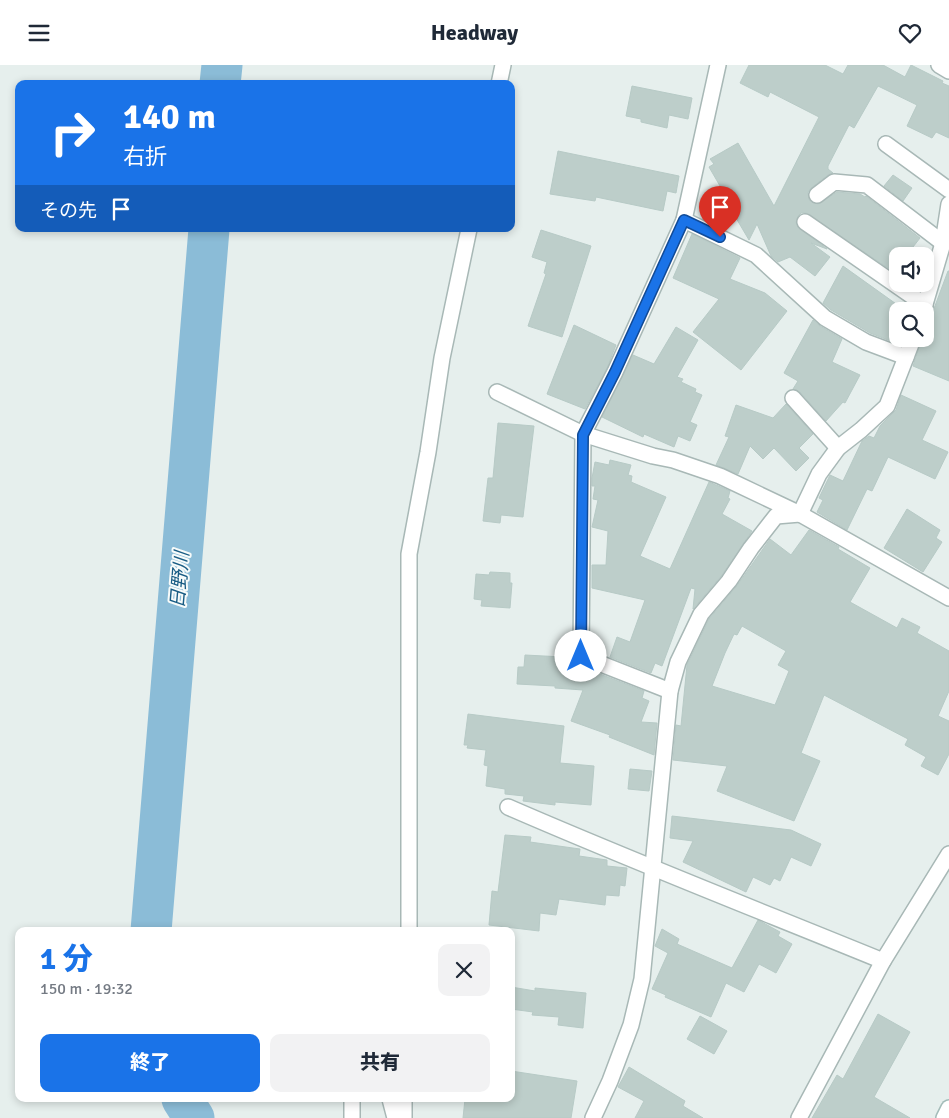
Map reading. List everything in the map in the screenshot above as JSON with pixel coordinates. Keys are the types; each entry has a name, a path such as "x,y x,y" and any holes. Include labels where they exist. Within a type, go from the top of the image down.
{"street":[{"path":"500,80 504,65"},
{"path":"670,691 581,656 583,435 615,372 684,220 718,65"},
{"path":"939,65 949,71"},
{"path":"886,144 949,190"},
{"path":"817,195 834,181 867,185 942,243"},
{"path":"926,302 942,243 949,205"},
{"path":"684,220 756,255 825,318 866,341 906,357"},
{"path":"805,221 916,302"},
{"path":"409,927 410,554 442,358 468,232"},
{"path":"800,514 819,474 838,448 888,406 910,347"},
{"path":"497,392 583,435 673,460 720,476 800,514 949,599"},
{"path":"793,398 838,448"},
{"path":"593,1118 610,1081 631,1025 642,979 670,691 678,662 701,615 729,581 751,548 776,516 800,514"},
{"path":"508,807 593,844 883,961"},
{"path":"799,1118 883,961 949,854"},
{"path":"352,1102 352,1118"},
{"path":"391,1102 395,1118"},
{"path":"404,1102 404,1118"},
{"path":"944,1118 949,1108"}],"building":[{"path":"749,65 825,65 843,74 848,65 883,65 905,77 911,65 949,86 949,138 936,132 932,138 907,126 917,105 878,86 854,128 849,125 828,166 828,169 833,173 808,192 809,200 818,204 837,192 866,196 920,238 913,247 889,247 889,268 806,213 801,213 796,222 797,226 827,249 811,243 830,257 815,276 790,257 778,262 771,256 757,224 749,240 709,167 714,164 710,159 738,143 774,206 819,117 770,92 768,97 740,83"},
{"path":"632,86 692,98 688,119 669,115 667,128 641,122 641,119 626,116"},
{"path":"558,151 679,176 676,193 667,191 663,211 596,197 595,201 550,194"},
{"path":"893,175 912,188 903,201 884,186"},
{"path":"541,230 591,246 562,337 528,326 546,274 544,273 547,262 532,257"},
{"path":"692,234 740,258 730,279 765,293 787,311 741,370 693,332 719,299 673,278"},
{"path":"843,266 893,302 889,302 889,340 870,333 831,310 823,303"},
{"path":"949,271 949,381 913,366 919,347 934,347 934,309"},
{"path":"813,320 842,339 832,362 860,375 845,403 843,402 826,421 800,392 793,389 798,381 784,373"},
{"path":"574,325 616,345 607,368 585,409 547,394"},
{"path":"676,327 698,340 677,377 683,379 681,382 696,389 695,392 702,395 690,422 697,425 690,441 678,436 674,447 644,434 643,437 602,417 633,355 654,364"},
{"path":"901,395 936,411 922,440 948,452 935,479 888,457 872,491 867,489 847,530 817,512 823,500 819,498 830,475 843,481 862,441 869,436 874,438 880,426 896,410"},
{"path":"786,404 813,434 799,448 809,458 796,471 774,448 763,459 750,446 738,474 716,465 729,437 725,436 736,405 773,418"},
{"path":"498,423 534,426 523,517 501,515 500,523 483,521 488,478 493,478"},
{"path":"610,460 631,465 628,475 632,476 631,482 666,497 640,556 670,569 709,482 730,491 728,498 730,499 722,514 752,531 722,575 693,609 695,589 691,588 662,666 655,663 651,673 610,657 617,637 630,642 645,600 592,588 592,565 606,565 608,531 592,527 598,500 593,499 595,486 592,486 592,478 595,462 609,465"},
{"path":"907,509 940,530 936,538 942,542 923,572 884,548"},
{"path":"809,530 839,547 838,549 870,568 850,602 897,628 902,618 920,627 917,633 949,651 949,691 938,716 949,721 949,754 938,775 921,766 926,757 905,745 908,739 824,695 801,753 820,761 794,821 717,791 727,766 673,760 676,725 681,726 687,665 709,619 736,587 770,539 791,555","holes":["742,626 786,651 778,665 789,671 775,705 712,686 734,634 737,635"]},
{"path":"490,572 510,573 510,583 512,583 510,608 481,606 482,600 474,599 476,574 489,575"},
{"path":"525,655 563,657 563,661 570,661 570,668 592,671 644,691 642,698 649,701 641,722 657,723 654,755 609,737 610,735 571,721 583,690 517,684 518,667 524,667"},
{"path":"468,714 564,726 560,763 594,766 591,805 555,802 555,805 523,801 524,796 505,794 505,789 486,786 488,766 484,765 486,750 467,748 468,745 464,745"},
{"path":"630,769 652,771 649,791 628,789"},
{"path":"672,816 791,830 821,844 811,866 791,857 780,881 774,878 770,885 753,877 746,892 683,862 693,841 670,838"},
{"path":"505,835 531,837 530,842 580,849 579,856 607,860 607,866 627,868 625,886 620,885 619,896 606,895 605,905 559,899 556,915 540,913 539,931 489,925 492,891 498,892"},
{"path":"758,920 780,932 778,936 792,944 776,973 759,964 744,992 726,983 711,1017 665,997 666,995 652,989 668,953 655,946 662,929 679,939 677,944 732,968"},
{"path":"515,988 535,991 535,988 586,993 583,1028 558,1025 559,1017 532,1015 533,1012 515,1010"},
{"path":"878,1014 910,1032 874,1097 910,1118 812,1118 837,1075 843,1079"},
{"path":"700,1016 727,1031 714,1054 687,1039"},
{"path":"629,1067 685,1101 683,1106 703,1118 635,1118 644,1101 618,1087"},
{"path":"515,1072 577,1081 571,1118 463,1118 465,1102 515,1102"}],"waterway":[{"name":"日野川","path":"220,80 222,65"},
{"name":"日野川","path":"151,927 209,232"},
{"name":"日野川","path":"184,1102 194,1118"}],"route":[{"path":"581,656 583,435 615,372 684,220 720,237"}]}
